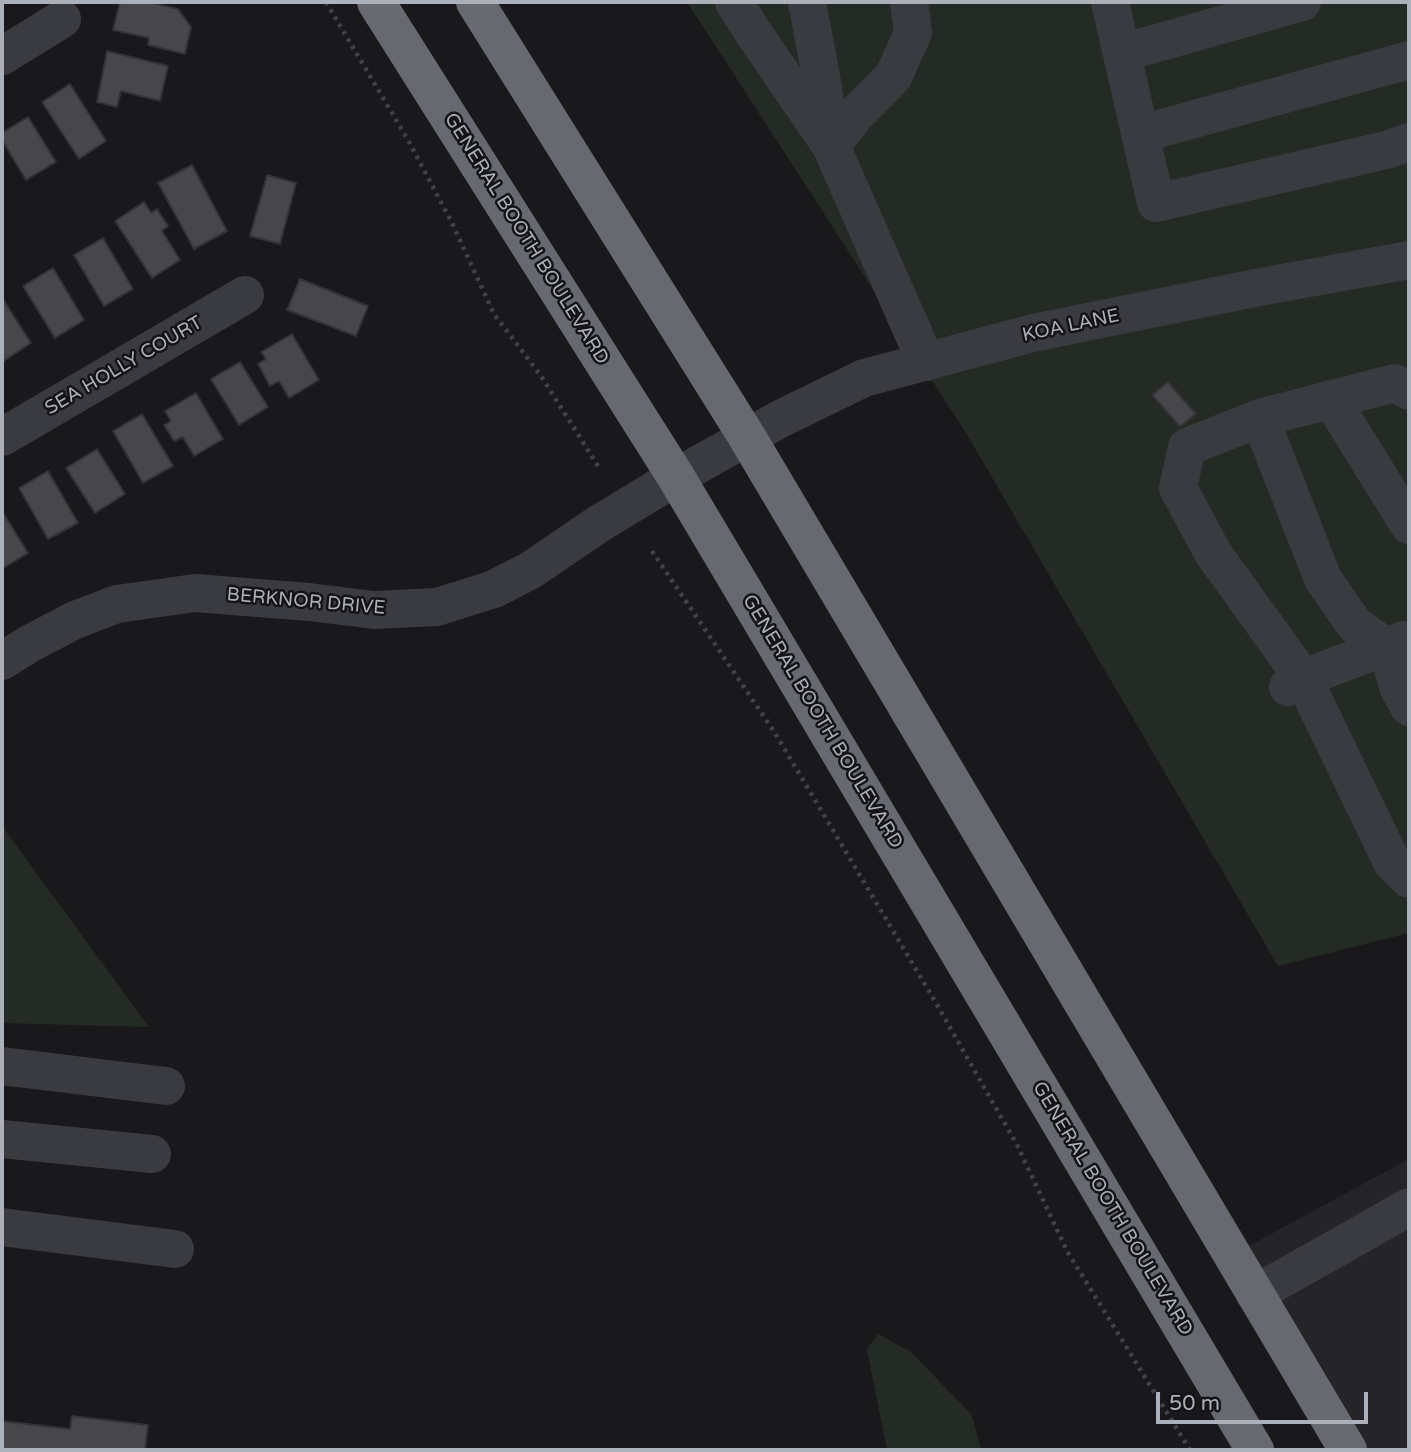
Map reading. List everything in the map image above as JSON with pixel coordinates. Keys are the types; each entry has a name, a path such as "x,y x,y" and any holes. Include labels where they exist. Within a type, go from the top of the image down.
{"highway":[{"name":"GENERAL BOOTH BOULEVARD","path":"376,2 676,477 1255,1450"},
{"path":"475,2 747,437 1348,1450"}],"street":[{"path":"734,2 831,146 926,362"},
{"path":"807,2 831,146"},
{"path":"831,146 855,115 893,77 914,33 909,2"},
{"path":"1110,2 1156,203 1385,150 1409,142"},
{"path":"1122,53 1302,2"},
{"path":"2,56 62,19"},
{"path":"1140,134 1409,60"},
{"name":"KOA LANE","path":"747,437 864,378 1033,333 1409,260"},
{"name":"SEA HOLLY COURT","path":"2,437 245,295"},
{"path":"1409,391 1395,383 1331,399 1260,418 1187,447 1178,488 1213,553 1295,683 1392,862 1409,879"},
{"path":"1331,399 1409,525"},
{"path":"1260,418 1323,579 1355,625 1397,642"},
{"name":"BERKNOR DRIVE","path":"2,662 29,644 75,620 117,604 195,593 374,610 438,607 494,589 531,570 597,525 747,437"},
{"path":"1295,683 1397,642"},
{"path":"1397,642 1399,690 1409,708"},
{"path":"2,1066 166,1086"},
{"path":"2,1139 152,1154"},
{"path":"1255,1294 1409,1207"},
{"path":"2,1227 175,1249"}],"path":[{"path":"326,2 408,140 452,223 494,314 541,376 598,466"},
{"path":"652,551 775,733 1017,1145 1067,1251 1190,1450"}],"shaded area":[{"path":"687,2 1409,2 1409,933 1278,966 966,433"},
{"path":"2,826 149,1027 2,1023"},
{"path":"1409,1159 1409,1450 1366,1450 1247,1247"},
{"path":"878,1334 911,1352 972,1415 981,1450 887,1450 867,1349"}],"building":[{"path":"120,2 149,2 178,9 191,27 185,54 148,45 149,38 113,30"},
{"path":"107,51 168,66 160,101 121,91 117,107 97,102"},
{"path":"70,84 106,141 79,159 42,102"},
{"path":"28,117 56,162 26,180 2,140 2,133"},
{"path":"192,165 227,231 194,249 158,183"},
{"path":"267,175 296,183 280,244 250,236"},
{"path":"144,202 151,213 157,209 168,226 162,231 180,260 152,278 115,221"},
{"path":"103,238 133,289 104,306 74,255"},
{"path":"53,268 84,320 55,338 23,286"},
{"path":"300,279 368,306 356,336 287,310"},
{"path":"2,299 31,343 2,362"},
{"path":"292,334 319,380 289,398 279,381 270,386 258,364 266,359 261,352"},
{"path":"240,362 268,407 239,425 211,379"},
{"path":"1168,382 1196,414 1180,427 1152,395"},
{"path":"196,393 223,439 194,456 183,437 174,441 164,425 171,421 165,411"},
{"path":"142,414 173,466 143,483 113,431"},
{"path":"97,449 125,494 95,513 66,468"},
{"path":"48,471 78,523 48,539 19,488"},
{"path":"2,511 28,553 2,569"},
{"path":"72,1416 148,1425 145,1450 2,1450 2,1421 70,1429"}]}
